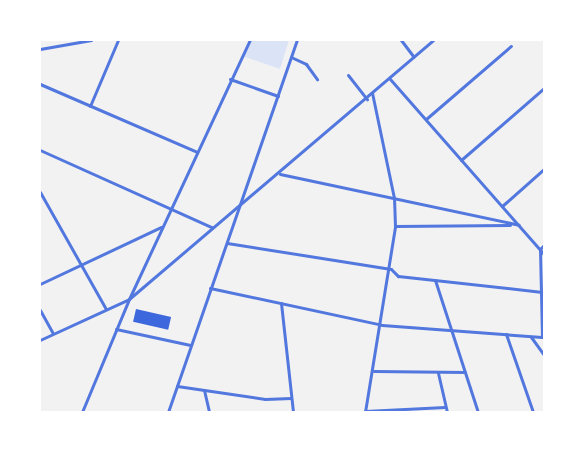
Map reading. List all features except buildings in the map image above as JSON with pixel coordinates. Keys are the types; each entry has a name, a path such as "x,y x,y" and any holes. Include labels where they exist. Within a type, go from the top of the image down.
{"street":[{"path":"40,48 92,40"},
{"path":"90,106 118,40"},
{"path":"82,412 116,329 170,208 250,40"},
{"path":"168,412 297,40"},
{"path":"401,40 414,57"},
{"path":"40,340 129,299 210,227 241,206 433,40"},
{"path":"426,119 511,46"},
{"path":"291,57 306,64 317,79"},
{"path":"348,75 367,99"},
{"path":"230,79 278,96"},
{"path":"390,79 544,254"},
{"path":"40,84 197,152"},
{"path":"461,160 544,88"},
{"path":"372,93 394,198 395,226 391,269 382,325 365,411 445,407"},
{"path":"40,150 210,227"},
{"path":"502,206 544,169"},
{"path":"279,174 519,225"},
{"path":"40,192 106,308"},
{"path":"395,226 519,225"},
{"path":"40,284 162,226"},
{"path":"227,243 391,269 398,276 542,292"},
{"path":"540,249 544,246"},
{"path":"210,288 382,325 542,337 540,249"},
{"path":"435,280 478,412"},
{"path":"280,303 293,412"},
{"path":"40,310 53,333"},
{"path":"116,329 190,345"},
{"path":"506,334 532,412"},
{"path":"531,336 544,355"},
{"path":"374,371 465,372"},
{"path":"438,372 446,412"},
{"path":"177,386 265,399 292,398"},
{"path":"204,390 209,412"}],"shaded area":[{"path":"250,40 289,40 280,69 242,56"}]}
